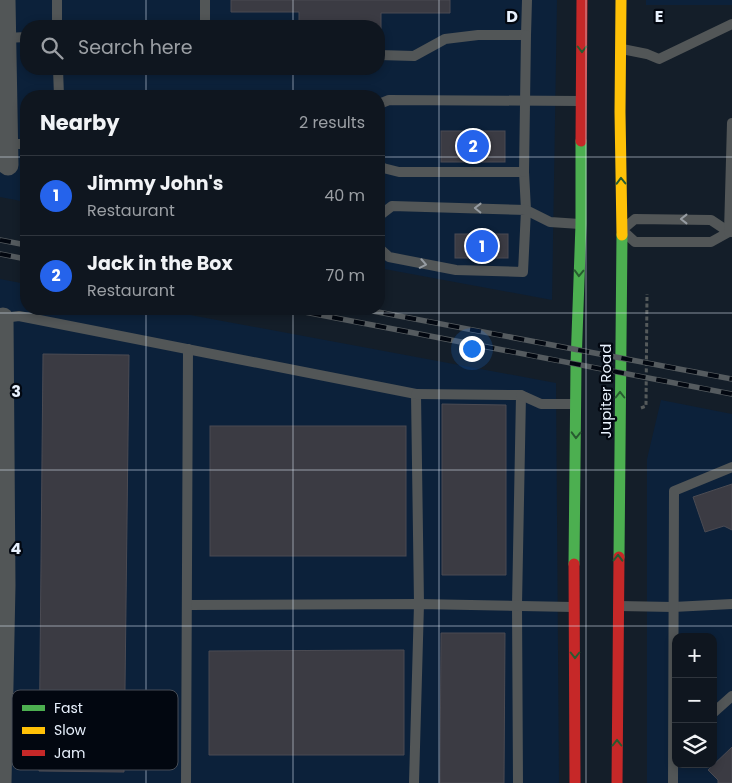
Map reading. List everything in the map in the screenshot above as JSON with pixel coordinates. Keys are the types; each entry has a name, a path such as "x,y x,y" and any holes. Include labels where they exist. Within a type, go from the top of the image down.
{"main road":[{"name":"Jupiter Road","path":"575,783 579,607 576,404 585,225 581,101 582,0"},
{"name":"Jupiter Road","path":"617,783 613,606 621,0"}],"street":[{"path":"5,0 16,38 17,144 8,165"},
{"path":"1,317 3,585 1,783"}],"lane":[{"path":"57,0 57,20"},
{"path":"205,0 205,20"},
{"path":"385,254 388,257 456,270 523,272 526,210 524,172 527,0"},
{"path":"621,49 647,54 659,59 732,24"},
{"path":"385,55 414,56 445,39 478,35 526,35"},
{"path":"58,75 58,90"},
{"path":"385,102 389,100 581,101"},
{"path":"731,232 732,123"},
{"path":"385,168 399,172 524,172"},
{"path":"385,211 392,206 526,210 550,222 585,225"},
{"path":"635,219 711,220 731,232 711,242 635,242 618,229 635,219"},
{"path":"1,317 19,316 416,394 522,395 541,404 576,404"},
{"path":"186,783 188,349"},
{"path":"414,783 419,604 416,394"},
{"path":"518,783 517,605 522,395"},
{"path":"674,723 674,491 732,467"},
{"path":"187,605 419,604 579,607"},
{"path":"613,606 673,607 732,604"},
{"path":"717,709 732,696"},
{"path":"673,768 673,783"}],"shaded area":[{"path":"0,0 557,0 552,300 385,269 385,90 20,90 20,201 0,197"},
{"path":"646,0 732,0 732,5 646,5"},
{"path":"0,279 20,283 20,315 190,315 556,383 559,783 0,783"},
{"path":"661,400 732,414 732,783 647,783 647,459"}],"building":[{"path":"231,0 450,0 450,13 381,13 381,20 299,20 299,12 231,12"},
{"path":"441,131 505,131 505,162 441,162"},
{"path":"455,234 508,234 508,258 455,258"},
{"path":"43,354 129,355 125,690 40,690"},
{"path":"442,404 506,405 506,575 442,575"},
{"path":"210,426 406,426 406,556 210,556"},
{"path":"732,484 732,530 724,526 705,532 693,497"},
{"path":"441,633 505,633 504,783 440,783"},
{"path":"404,650 404,755 209,755 209,651"},
{"path":"732,747 732,783 718,783 718,780 708,770 717,768 717,761"},
{"path":"39,770 124,770 124,772"}],"railway":[{"path":"0,240 20,244"},
{"path":"0,254 20,258"},
{"path":"385,313 732,379"},
{"path":"320,315 732,394"}],"traffic: fast":[{"path":"574,564 581,141"},
{"path":"619,557 622,235"}],"traffic: slow":[{"path":"621,0 622,235"}],"traffic: jam":[{"path":"581,141 582,0"},
{"path":"617,783 619,557"},
{"path":"574,564 575,783"}],"place":[{"name":"Jack in the Box","path":"473,146"},
{"name":"Jimmy John's","path":"482,246"}]}
